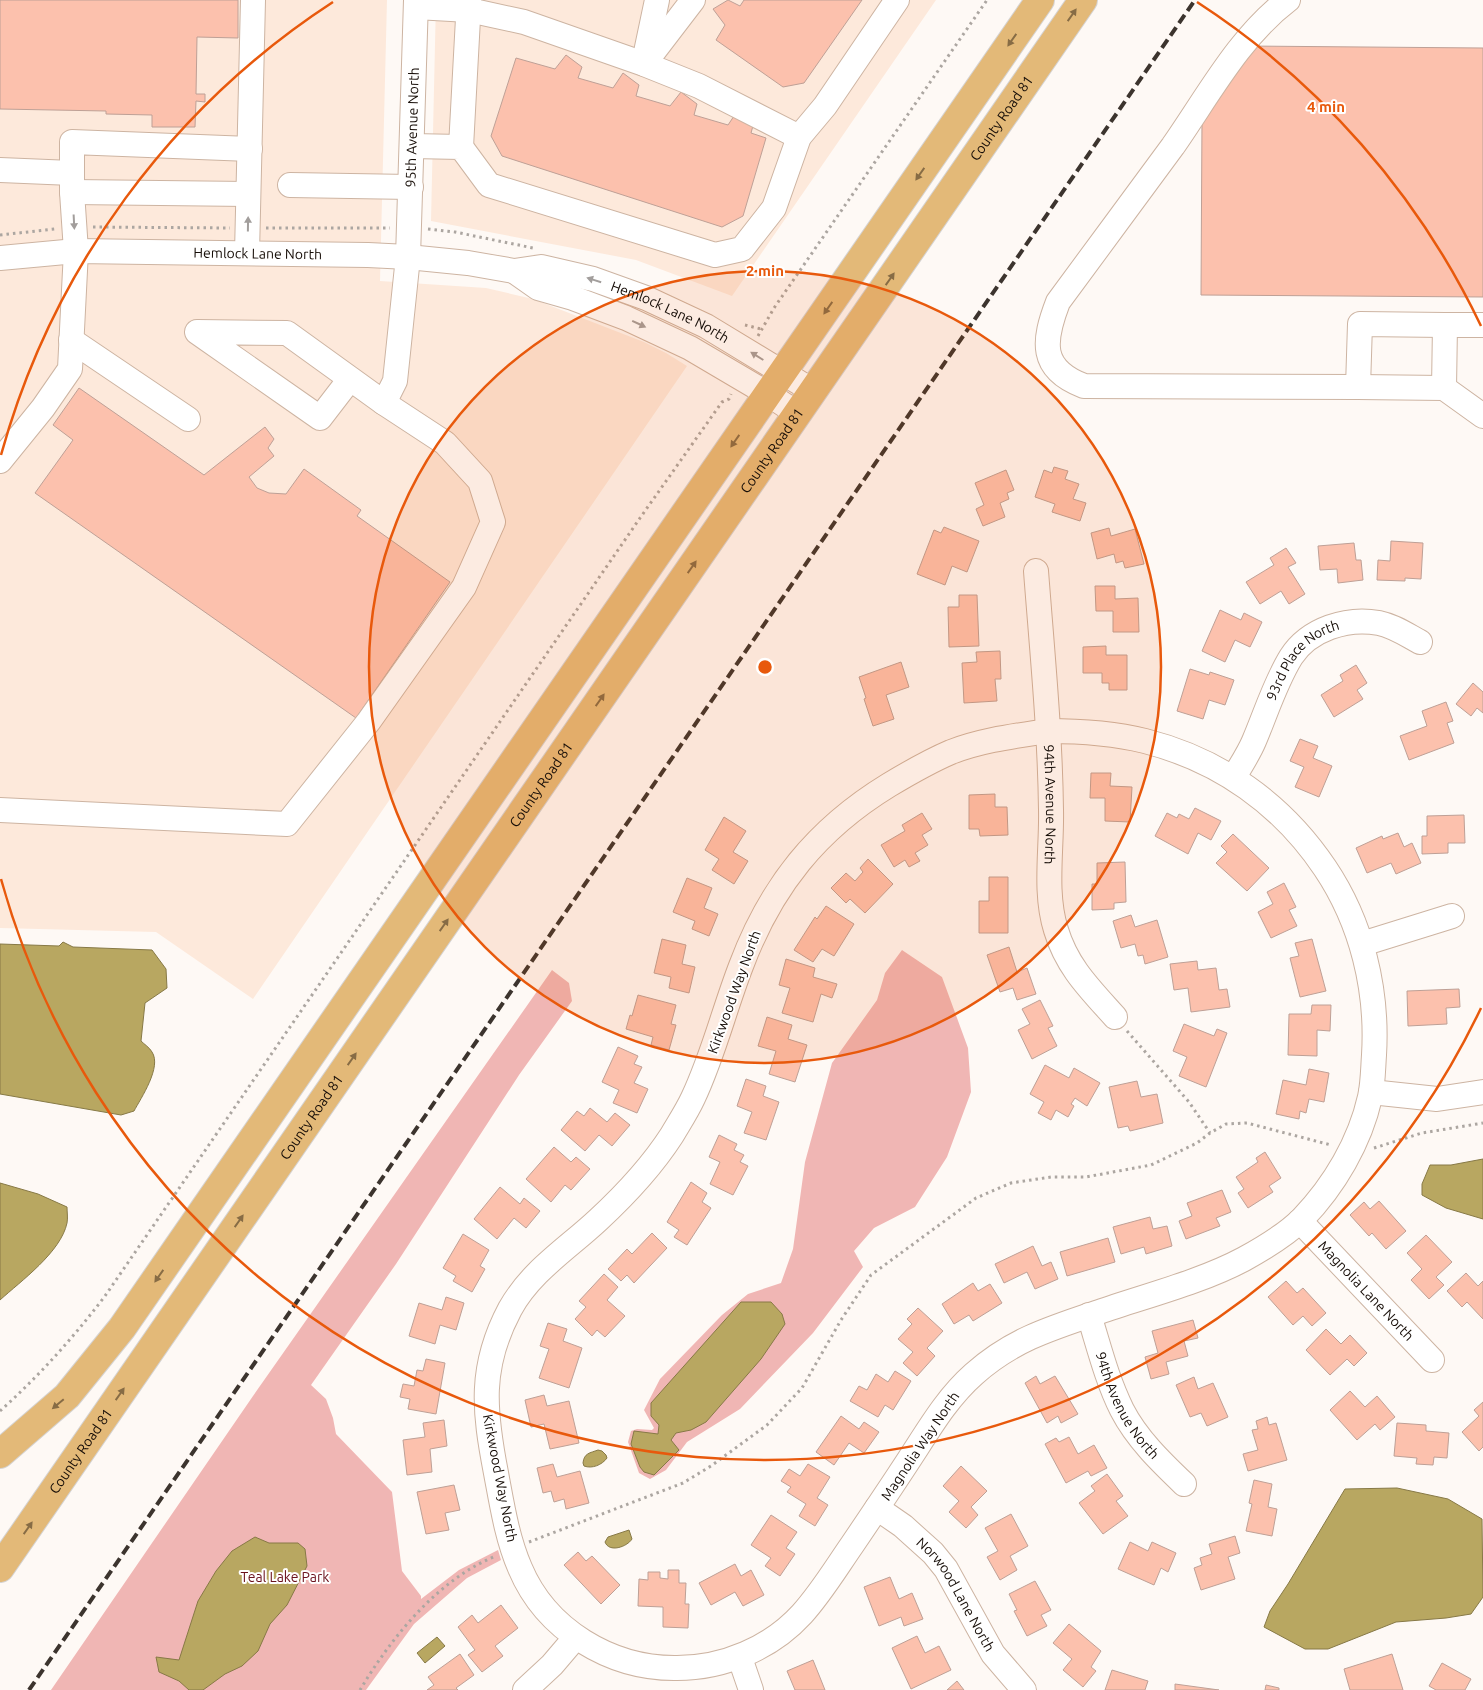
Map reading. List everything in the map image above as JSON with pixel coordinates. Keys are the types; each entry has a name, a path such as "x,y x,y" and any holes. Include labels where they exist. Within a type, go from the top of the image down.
{"highway":[{"path":"0,1454 67,1396 122,1328 1040,0"},
{"name":"County Road 81","path":"0,1568 1083,0"}],"street":[{"path":"247,254 253,0"},
{"path":"644,64 657,0"},
{"path":"644,64 693,0"},
{"path":"469,5 461,146 489,185 716,255 742,249 774,208 799,137 825,106 898,0"},
{"path":"1288,0 1276,9 1249,36 1172,146 1058,302 1050,321 1047,340 1049,356 1057,370 1069,380 1084,386 1358,386 1444,388 1483,416"},
{"path":"416,3 469,5 524,22 644,64 699,86 799,137"},
{"name":"95th Avenue North","path":"384,403 395,381 408,256 416,3"},
{"path":"0,461 43,408 70,370 76,251 72,183 72,142 250,148"},
{"path":"412,146 461,146"},
{"path":"0,170 72,183 248,194"},
{"path":"290,185 411,187"},
{"name":"Hemlock Lane North","path":"0,258 76,251 408,256 514,271 541,267 592,279 646,298 706,326 752,353 798,414"},
{"name":"Hemlock Lane North","path":"514,271 538,288 573,298 626,318 690,348 740,377 813,391"},
{"path":"1358,386 1360,324 1483,325"},
{"path":"1444,388 1445,325"},
{"path":"0,810 287,824 369,721 464,587 493,522 480,481 445,444 384,403 287,333 197,332 320,418 350,379"},
{"path":"72,340 188,419"},
{"name":"94th Avenue North","path":"1036,571 1051,809 1050,900 1056,929 1066,957 1083,982 1115,1017"},
{"name":"93rd Place North","path":"1234,777 1253,743 1281,675 1293,655 1311,637 1332,626 1356,621 1378,623 1420,642"},
{"name":"Kirkwood Way North","path":"575,1638 547,1611 532,1592 513,1549 491,1445 486,1401 488,1368 497,1336 512,1304 528,1281 554,1256 596,1222 634,1184 666,1145 692,1101 711,1054 742,963 763,916 790,872 823,834 862,801 907,774 952,752 988,741 1047,731 1106,734 1146,741 1188,755 1234,777 1266,802 1298,834 1326,870 1347,908 1362,944 1372,994 1375,1040 1372,1092"},
{"path":"1362,944 1452,916"},
{"path":"1372,1092 1436,1099 1483,1092"},
{"name":"Magnolia Way North","path":"575,1638 611,1656 662,1668 696,1667 740,1658 773,1639 800,1617 822,1589 878,1508 942,1408 966,1380 995,1356 1026,1338 1209,1274 1243,1259 1276,1239 1300,1221 1328,1186 1348,1155 1363,1120 1372,1092"},
{"name":"Magnolia Lane North","path":"1300,1221 1432,1360"},
{"name":"94th Avenue North","path":"1089,1315 1108,1377 1123,1411 1143,1442 1184,1484"},
{"name":"Norwood Lane North","path":"878,1508 903,1526 933,1553 950,1575 993,1654 1024,1690"},
{"path":"525,1690 552,1665 575,1638"},
{"path":"740,1658 751,1690"}],"path":[{"path":"752,353 761,329 774,308 987,0"},
{"path":"0,1411 56,1357 105,1296 661,488 722,402 729,398 740,377"},
{"path":"1115,1017 1189,1102 1210,1133"},
{"path":"524,1544 683,1483 711,1466 767,1425 802,1388 841,1320 871,1275 976,1198 1011,1183 1051,1177 1086,1177 1151,1165 1197,1143 1226,1124 1247,1123 1337,1146"},
{"path":"1366,1150 1422,1133 1483,1123"},
{"path":"360,1690 369,1674 418,1610 452,1582 484,1560 499,1554"}],"shaded area":[{"path":"0,0 387,0 380,281 486,288 533,299 644,342 687,366 253,999 156,932 0,928"},
{"path":"436,0 936,0 732,296 636,260 431,221"},
{"path":"63,942 73,947 152,950 166,969 167,988 145,1003 141,1041 152,1052 154,1066 153,1074 134,1111 121,1115 0,1094 0,944 59,946"},
{"path":"1483,1159 1483,1219 1446,1208 1422,1195 1422,1184 1430,1165 1451,1165"},
{"path":"0,1183 38,1194 67,1207 67,1223 57,1245 49,1255 0,1300"},
{"path":"741,1302 771,1302 782,1314 785,1324 761,1359 706,1422 691,1430 676,1433 671,1440 679,1450 654,1475 644,1472 640,1467 631,1444 634,1431 658,1434 659,1425 651,1416 651,1403"},
{"path":"598,1450 602,1451 607,1458 593,1467 584,1466 583,1463 586,1455"},
{"path":"1397,1488 1448,1499 1482,1519 1483,1597 1471,1614 1396,1622 1328,1649 1305,1649 1264,1627 1270,1611 1345,1489"},
{"path":"629,1530 632,1539 618,1548 610,1547 605,1542 608,1537"},
{"path":"255,1537 269,1543 298,1543 305,1549 307,1566 287,1605 270,1624 258,1651 242,1666 225,1674 203,1690 189,1690 179,1681 159,1672 156,1657 179,1660 198,1601 216,1571 232,1551"},
{"path":"437,1637 445,1646 425,1663 417,1653"}],"green space":[{"path":"902,950 942,977 968,1048 971,1092 947,1157 915,1207 874,1228 854,1251 863,1267 813,1333 740,1409 687,1442 666,1470 650,1479 639,1473 628,1442 631,1431 637,1429 652,1430 654,1428 644,1410 660,1379 722,1315 748,1294 781,1283 793,1249 805,1162 832,1063 877,1000 885,973"},
{"name":"Teal Lake Park","path":"552,970 569,983 572,1001 519,1075 396,1264 311,1385 326,1399 333,1418 336,1434 392,1492 402,1571 421,1596 421,1599 459,1570 498,1550 501,1560 467,1578 414,1624 366,1690 51,1690 253,1396"}],"building":[{"path":"0,0 238,0 238,38 197,37 196,94 205,94 205,102 196,101 195,127 152,127 152,115 106,114 106,111 0,109"},
{"path":"728,0 740,6 744,0 862,0 804,83 783,87 716,40 725,25 713,9"},
{"path":"1246,46 1483,48 1483,297 1201,295 1202,118"},
{"path":"566,55 582,67 578,78 613,88 623,73 639,85 636,96 670,106 681,92 697,104 694,115 728,125 738,110 754,122 751,133 766,138 743,216 722,227 502,156 491,136 516,58 555,69"},
{"path":"79,388 204,475 265,427 274,439 268,448 274,456 249,477 257,488 269,493 286,494 304,469 361,510 357,516 450,582 356,718 35,493 73,440 53,425"},
{"path":"1054,467 1068,471 1065,479 1079,484 1073,499 1086,503 1080,521 1052,512 1055,504 1035,497 1044,470 1052,473"},
{"path":"1006,470 1014,490 1007,493 1009,499 1000,503 1005,517 983,526 976,509 984,505 975,483"},
{"path":"944,527 979,541 967,572 952,566 945,585 917,574 934,530 941,533"},
{"path":"1109,528 1111,536 1135,529 1144,564 1125,568 1123,561 1116,563 1114,554 1097,559 1091,533"},
{"path":"1391,541 1423,543 1421,579 1405,578 1405,581 1377,580 1378,560 1390,561"},
{"path":"1354,543 1356,560 1361,560 1363,580 1338,583 1337,569 1320,570 1318,546"},
{"path":"1286,548 1296,563 1288,567 1305,594 1289,604 1281,591 1260,604 1246,582 1274,565 1270,558"},
{"path":"1095,586 1115,586 1115,599 1138,598 1139,632 1113,632 1113,611 1096,611"},
{"path":"959,595 977,595 979,646 949,647 948,607 959,607"},
{"path":"1220,610 1241,620 1244,613 1262,622 1250,647 1235,640 1225,662 1202,651"},
{"path":"1106,646 1106,655 1127,655 1127,690 1109,690 1109,683 1102,683 1102,673 1083,673 1083,647"},
{"path":"1000,651 1001,679 995,679 997,701 964,703 962,663 977,662 976,652"},
{"path":"901,662 909,687 886,695 894,719 873,726 859,677"},
{"path":"1356,665 1367,683 1357,690 1363,699 1334,717 1321,695 1343,681 1340,675"},
{"path":"1190,669 1209,675 1210,672 1234,680 1225,705 1209,700 1203,719 1177,711"},
{"path":"1473,683 1483,692 1483,713 1477,708 1471,716 1456,704"},
{"path":"1446,702 1453,721 1447,723 1454,743 1409,760 1400,736 1427,726 1422,711"},
{"path":"1300,739 1318,746 1313,758 1332,766 1319,797 1295,787 1304,767 1290,761"},
{"path":"1091,773 1111,773 1110,786 1132,787 1130,822 1105,821 1105,798 1090,798"},
{"path":"995,794 995,807 1007,807 1008,835 980,836 979,829 969,829 969,795"},
{"path":"1195,808 1221,821 1211,840 1198,833 1188,854 1155,836 1167,813 1177,818 1179,814 1189,819"},
{"path":"922,813 932,829 922,835 928,845 915,853 920,861 909,867 905,860 894,867 881,845 905,831 902,825"},
{"path":"1464,815 1465,843 1448,843 1448,853 1422,854 1422,836 1427,836 1427,816"},
{"path":"724,817 746,831 733,852 748,861 734,884 712,870 719,859 705,850"},
{"path":"1398,833 1404,847 1412,843 1421,863 1396,874 1391,863 1367,873 1356,848 1382,836 1383,839"},
{"path":"1233,834 1269,868 1247,891 1216,863 1227,852 1221,846"},
{"path":"868,859 893,884 865,913 850,899 846,903 831,888 846,873 855,881 863,872 860,868"},
{"path":"1125,862 1126,902 1114,903 1114,909 1092,910 1092,884 1097,884 1097,863"},
{"path":"989,877 1008,877 1008,933 979,933 979,901 989,901"},
{"path":"687,878 712,888 704,908 718,914 709,936 692,929 695,921 673,912"},
{"path":"1284,883 1296,907 1289,910 1297,926 1271,938 1258,912 1273,904 1267,892"},
{"path":"826,906 854,924 834,956 822,949 813,962 794,950 815,917 817,919"},
{"path":"1131,915 1135,927 1157,920 1168,957 1145,964 1143,955 1138,956 1135,944 1121,948 1113,921"},
{"path":"662,939 686,945 682,964 695,967 689,993 669,988 671,977 654,973"},
{"path":"1312,939 1326,991 1300,997 1290,958 1299,956 1295,943"},
{"path":"1009,947 1017,972 1027,968 1036,994 1017,1000 1013,988 1000,992 987,955"},
{"path":"786,959 815,968 813,977 837,984 832,998 821,994 813,1022 782,1013 790,988 779,985"},
{"path":"1197,961 1198,970 1216,968 1219,990 1227,989 1230,1007 1191,1012 1188,988 1174,990 1170,964"},
{"path":"1459,989 1460,1007 1446,1008 1447,1024 1408,1026 1407,991"},
{"path":"638,995 676,1005 671,1024 676,1025 669,1050 651,1045 653,1037 626,1029"},
{"path":"1040,1000 1053,1026 1048,1028 1057,1046 1032,1059 1018,1030 1030,1024 1022,1009"},
{"path":"1312,1005 1331,1005 1330,1031 1317,1030 1317,1056 1288,1055 1289,1014 1311,1014"},
{"path":"767,1017 792,1025 788,1039 807,1045 795,1082 769,1074 776,1051 758,1046"},
{"path":"1184,1024 1214,1036 1217,1029 1227,1033 1206,1087 1179,1076 1187,1057 1173,1051"},
{"path":"618,1047 638,1056 634,1064 642,1067 634,1083 648,1089 637,1113 613,1103 619,1090 602,1082"},
{"path":"1045,1065 1069,1078 1074,1068 1100,1083 1087,1106 1075,1098 1071,1104 1074,1106 1068,1117 1056,1110 1051,1120 1038,1113 1044,1102 1030,1094"},
{"path":"1309,1069 1329,1073 1324,1102 1309,1099 1306,1113 1300,1111 1299,1119 1276,1114 1283,1080 1306,1085"},
{"path":"746,1079 766,1086 763,1096 779,1102 766,1140 744,1133 752,1112 737,1106"},
{"path":"1137,1081 1141,1097 1157,1094 1163,1123 1130,1131 1128,1126 1118,1128 1109,1087"},
{"path":"590,1108 607,1122 615,1113 630,1125 612,1146 599,1135 585,1151 561,1130 577,1111 584,1116"},
{"path":"719,1135 737,1144 734,1150 744,1155 740,1162 748,1166 733,1195 710,1184 720,1162 709,1157"},
{"path":"554,1147 571,1162 576,1157 590,1169 571,1190 565,1185 551,1202 526,1179"},
{"path":"1265,1152 1281,1178 1269,1186 1273,1192 1248,1208 1238,1193 1244,1189 1236,1177 1258,1162 1256,1158"},
{"path":"691,1182 707,1193 702,1202 711,1208 687,1245 674,1237 679,1230 667,1222"},
{"path":"500,1187 520,1204 524,1198 540,1211 526,1228 514,1218 497,1239 474,1219"},
{"path":"1222,1190 1231,1212 1216,1218 1220,1226 1186,1239 1179,1221 1192,1216 1187,1203"},
{"path":"1379,1201 1406,1231 1386,1249 1372,1233 1369,1236 1350,1215 1364,1202 1370,1209"},
{"path":"1150,1217 1153,1229 1167,1226 1172,1246 1146,1254 1144,1247 1121,1254 1113,1227"},
{"path":"652,1233 667,1248 634,1283 627,1275 621,1281 608,1269 627,1249 632,1254"},
{"path":"463,1234 489,1250 480,1266 485,1269 472,1292 453,1281 456,1276 443,1268"},
{"path":"1426,1235 1452,1262 1436,1277 1444,1285 1429,1299 1411,1280 1422,1269 1407,1253"},
{"path":"1108,1238 1115,1262 1067,1276 1060,1252"},
{"path":"1033,1246 1042,1266 1051,1262 1058,1279 1035,1289 1027,1272 1004,1283 995,1264"},
{"path":"1466,1273 1478,1286 1483,1281 1483,1319 1467,1302 1462,1307 1447,1291"},
{"path":"604,1274 618,1287 607,1300 625,1316 605,1337 597,1330 592,1336 575,1319 586,1307 579,1301"},
{"path":"1286,1281 1297,1293 1303,1288 1326,1313 1312,1326 1303,1316 1293,1325 1268,1297"},
{"path":"973,1283 978,1291 990,1284 1002,1303 973,1321 969,1315 954,1324 942,1304"},
{"path":"446,1297 464,1303 456,1330 440,1325 435,1344 409,1336 419,1303 442,1310"},
{"path":"918,1308 943,1331 927,1348 935,1356 917,1376 903,1363 913,1352 898,1339 912,1324 907,1319"},
{"path":"1193,1320 1198,1338 1184,1341 1188,1356 1166,1362 1169,1374 1151,1379 1145,1357 1158,1353 1152,1331"},
{"path":"548,1323 567,1329 563,1341 582,1348 569,1388 539,1378 549,1349 540,1346"},
{"path":"1326,1329 1341,1344 1350,1335 1367,1353 1354,1366 1347,1359 1330,1375 1306,1350"},
{"path":"426,1359 445,1363 436,1414 408,1409 410,1399 400,1397 403,1384 414,1386 417,1370 423,1371"},
{"path":"895,1371 911,1381 893,1410 885,1405 878,1417 850,1401 859,1386 867,1390 876,1374 888,1382"},
{"path":"1036,1376 1040,1384 1055,1376 1078,1414 1061,1423 1058,1416 1047,1423 1025,1383"},
{"path":"1194,1377 1198,1389 1213,1383 1228,1417 1207,1426 1201,1413 1190,1417 1176,1385"},
{"path":"1350,1391 1365,1407 1377,1396 1395,1417 1380,1430 1375,1424 1357,1440 1330,1410"},
{"path":"544,1395 547,1406 569,1401 579,1443 550,1449 544,1424 531,1427 525,1400"},
{"path":"1483,1402 1483,1447 1479,1451 1462,1432 1479,1416 1474,1410"},
{"path":"841,1416 859,1429 864,1422 879,1432 864,1453 849,1443 834,1465 816,1452"},
{"path":"1267,1417 1269,1425 1276,1423 1287,1460 1248,1471 1243,1454 1258,1450 1252,1430 1258,1429 1256,1421"},
{"path":"444,1420 447,1446 430,1449 432,1472 407,1475 403,1440 425,1437 423,1423"},
{"path":"1397,1423 1426,1425 1426,1431 1449,1433 1447,1458 1434,1457 1433,1465 1416,1464 1417,1458 1394,1456"},
{"path":"1069,1437 1078,1454 1094,1445 1107,1468 1091,1476 1088,1471 1066,1483 1045,1444 1056,1438 1059,1442"},
{"path":"553,1464 557,1477 580,1471 589,1503 566,1509 564,1499 554,1502 551,1491 543,1493 537,1468"},
{"path":"808,1464 830,1477 817,1498 828,1505 815,1526 799,1516 806,1504 787,1492 791,1487 781,1481 789,1469 800,1476"},
{"path":"961,1466 987,1491 971,1507 978,1515 966,1528 949,1512 959,1501 943,1486"},
{"path":"1107,1474 1123,1496 1116,1501 1128,1516 1103,1534 1079,1503 1095,1491 1091,1486"},
{"path":"1254,1480 1272,1484 1268,1507 1277,1509 1272,1536 1246,1531 1252,1504 1249,1503"},
{"path":"454,1485 460,1510 445,1513 449,1530 426,1534 417,1492"},
{"path":"1011,1514 1028,1546 1010,1556 1017,1570 1000,1580 987,1557 998,1551 985,1528"},
{"path":"771,1515 797,1532 786,1548 795,1554 780,1576 765,1566 771,1558 751,1545"},
{"path":"1235,1536 1240,1553 1228,1557 1235,1579 1201,1590 1194,1568 1202,1565 1200,1558 1212,1554 1209,1544"},
{"path":"1130,1542 1148,1551 1152,1542 1176,1553 1168,1572 1161,1568 1154,1585 1118,1569"},
{"path":"578,1552 586,1561 592,1556 620,1585 601,1604 564,1565"},
{"path":"735,1564 741,1576 751,1570 764,1595 743,1606 735,1592 711,1605 699,1583"},
{"path":"668,1570 679,1570 679,1583 686,1583 685,1604 689,1604 688,1628 663,1627 663,1607 638,1606 639,1579 648,1580 648,1572 660,1572 660,1578 668,1579"},
{"path":"890,1577 899,1599 912,1593 923,1619 904,1626 901,1617 879,1626 864,1587"},
{"path":"1035,1581 1051,1610 1041,1615 1047,1626 1027,1636 1014,1611 1017,1610 1009,1594"},
{"path":"501,1605 518,1628 495,1646 503,1656 482,1672 468,1655 475,1650 458,1627 472,1615 478,1623"},
{"path":"1069,1624 1101,1651 1091,1667 1096,1671 1083,1687 1063,1670 1072,1659 1053,1643"},
{"path":"917,1636 925,1653 939,1646 951,1670 911,1689 892,1648"},
{"path":"460,1654 474,1675 456,1688 458,1690 427,1690 434,1685 428,1677"},
{"path":"1392,1654 1403,1690 1350,1690 1344,1669"},
{"path":"813,1660 825,1690 795,1690 787,1671"},
{"path":"1442,1663 1471,1679 1465,1690 1436,1690 1429,1686"},
{"path":"1112,1670 1148,1681 1145,1690 1105,1690"},
{"path":"957,1681 964,1690 947,1690"},
{"path":"1175,1684 1219,1690 1175,1690"},
{"path":"1266,1685 1279,1688 1279,1690 1265,1690"}],"railway":[{"path":"29,1690 1195,0"}]}
